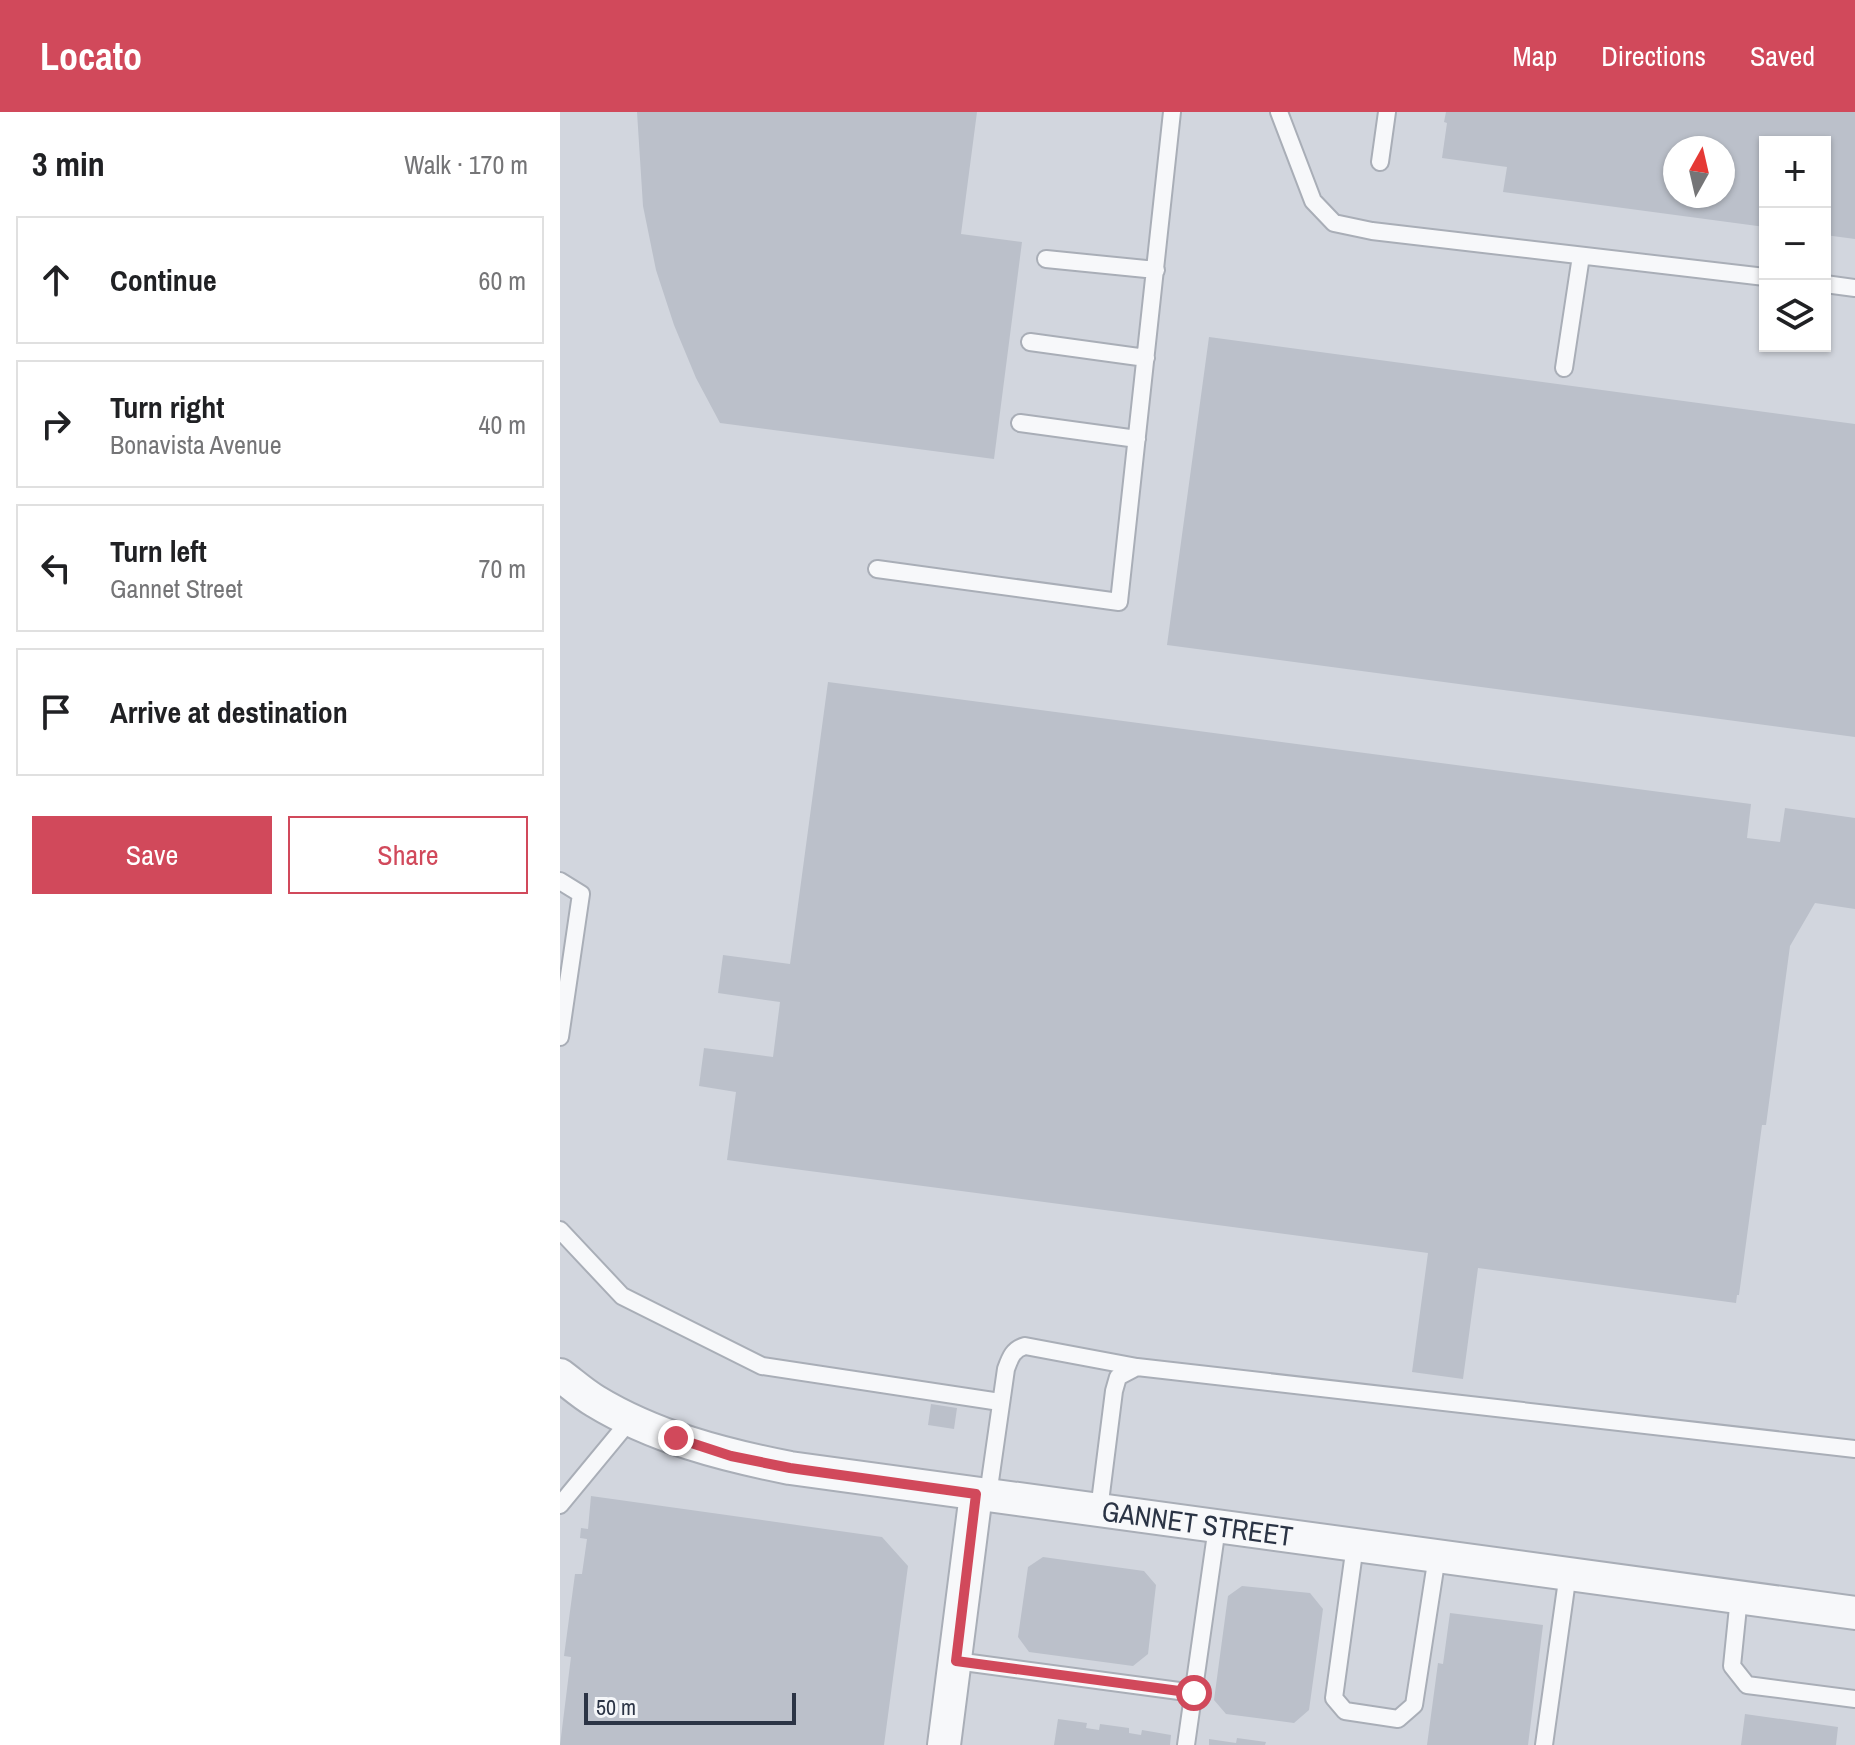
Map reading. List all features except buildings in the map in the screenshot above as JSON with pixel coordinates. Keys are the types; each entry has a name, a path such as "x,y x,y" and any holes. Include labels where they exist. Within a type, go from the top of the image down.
{"street":[{"name":"GANNET STREET","path":"560,1375 595,1401 631,1419 731,1456 790,1468 1855,1613"},
{"path":"944,1745 982,1494"}],"lane":[{"path":"877,569 1119,602 1172,112"},
{"path":"1279,112 1313,201 1334,223 1372,231 1759,276"},
{"path":"1380,162 1387,112"},
{"path":"1564,368 1581,256"},
{"path":"1046,259 1156,270"},
{"path":"1831,285 1855,288"},
{"path":"1030,342 1146,358"},
{"path":"1020,423 1137,439"},
{"path":"560,881 581,894 560,1037"},
{"path":"560,1230 622,1296 762,1366 1000,1402"},
{"path":"982,1494 1006,1369 1011,1356 1018,1348 1025,1346 1137,1367 1855,1449"},
{"path":"1099,1510 1114,1391 1118,1377 1137,1367"},
{"path":"560,1505 631,1419"},
{"path":"1186,1745 1217,1527"},
{"path":"1355,1545 1334,1698 1345,1711 1398,1719 1414,1705 1437,1556"},
{"path":"1544,1745 1568,1573"},
{"path":"1739,1597 1732,1666 1747,1685 1855,1699"},
{"path":"956,1661 1194,1693"}],"shaded area":[{"path":"560,112 1855,112 1855,1745 560,1745"}],"route":[{"path":"676,1438 731,1456 790,1468 976,1494 956,1661 1194,1693"}]}
